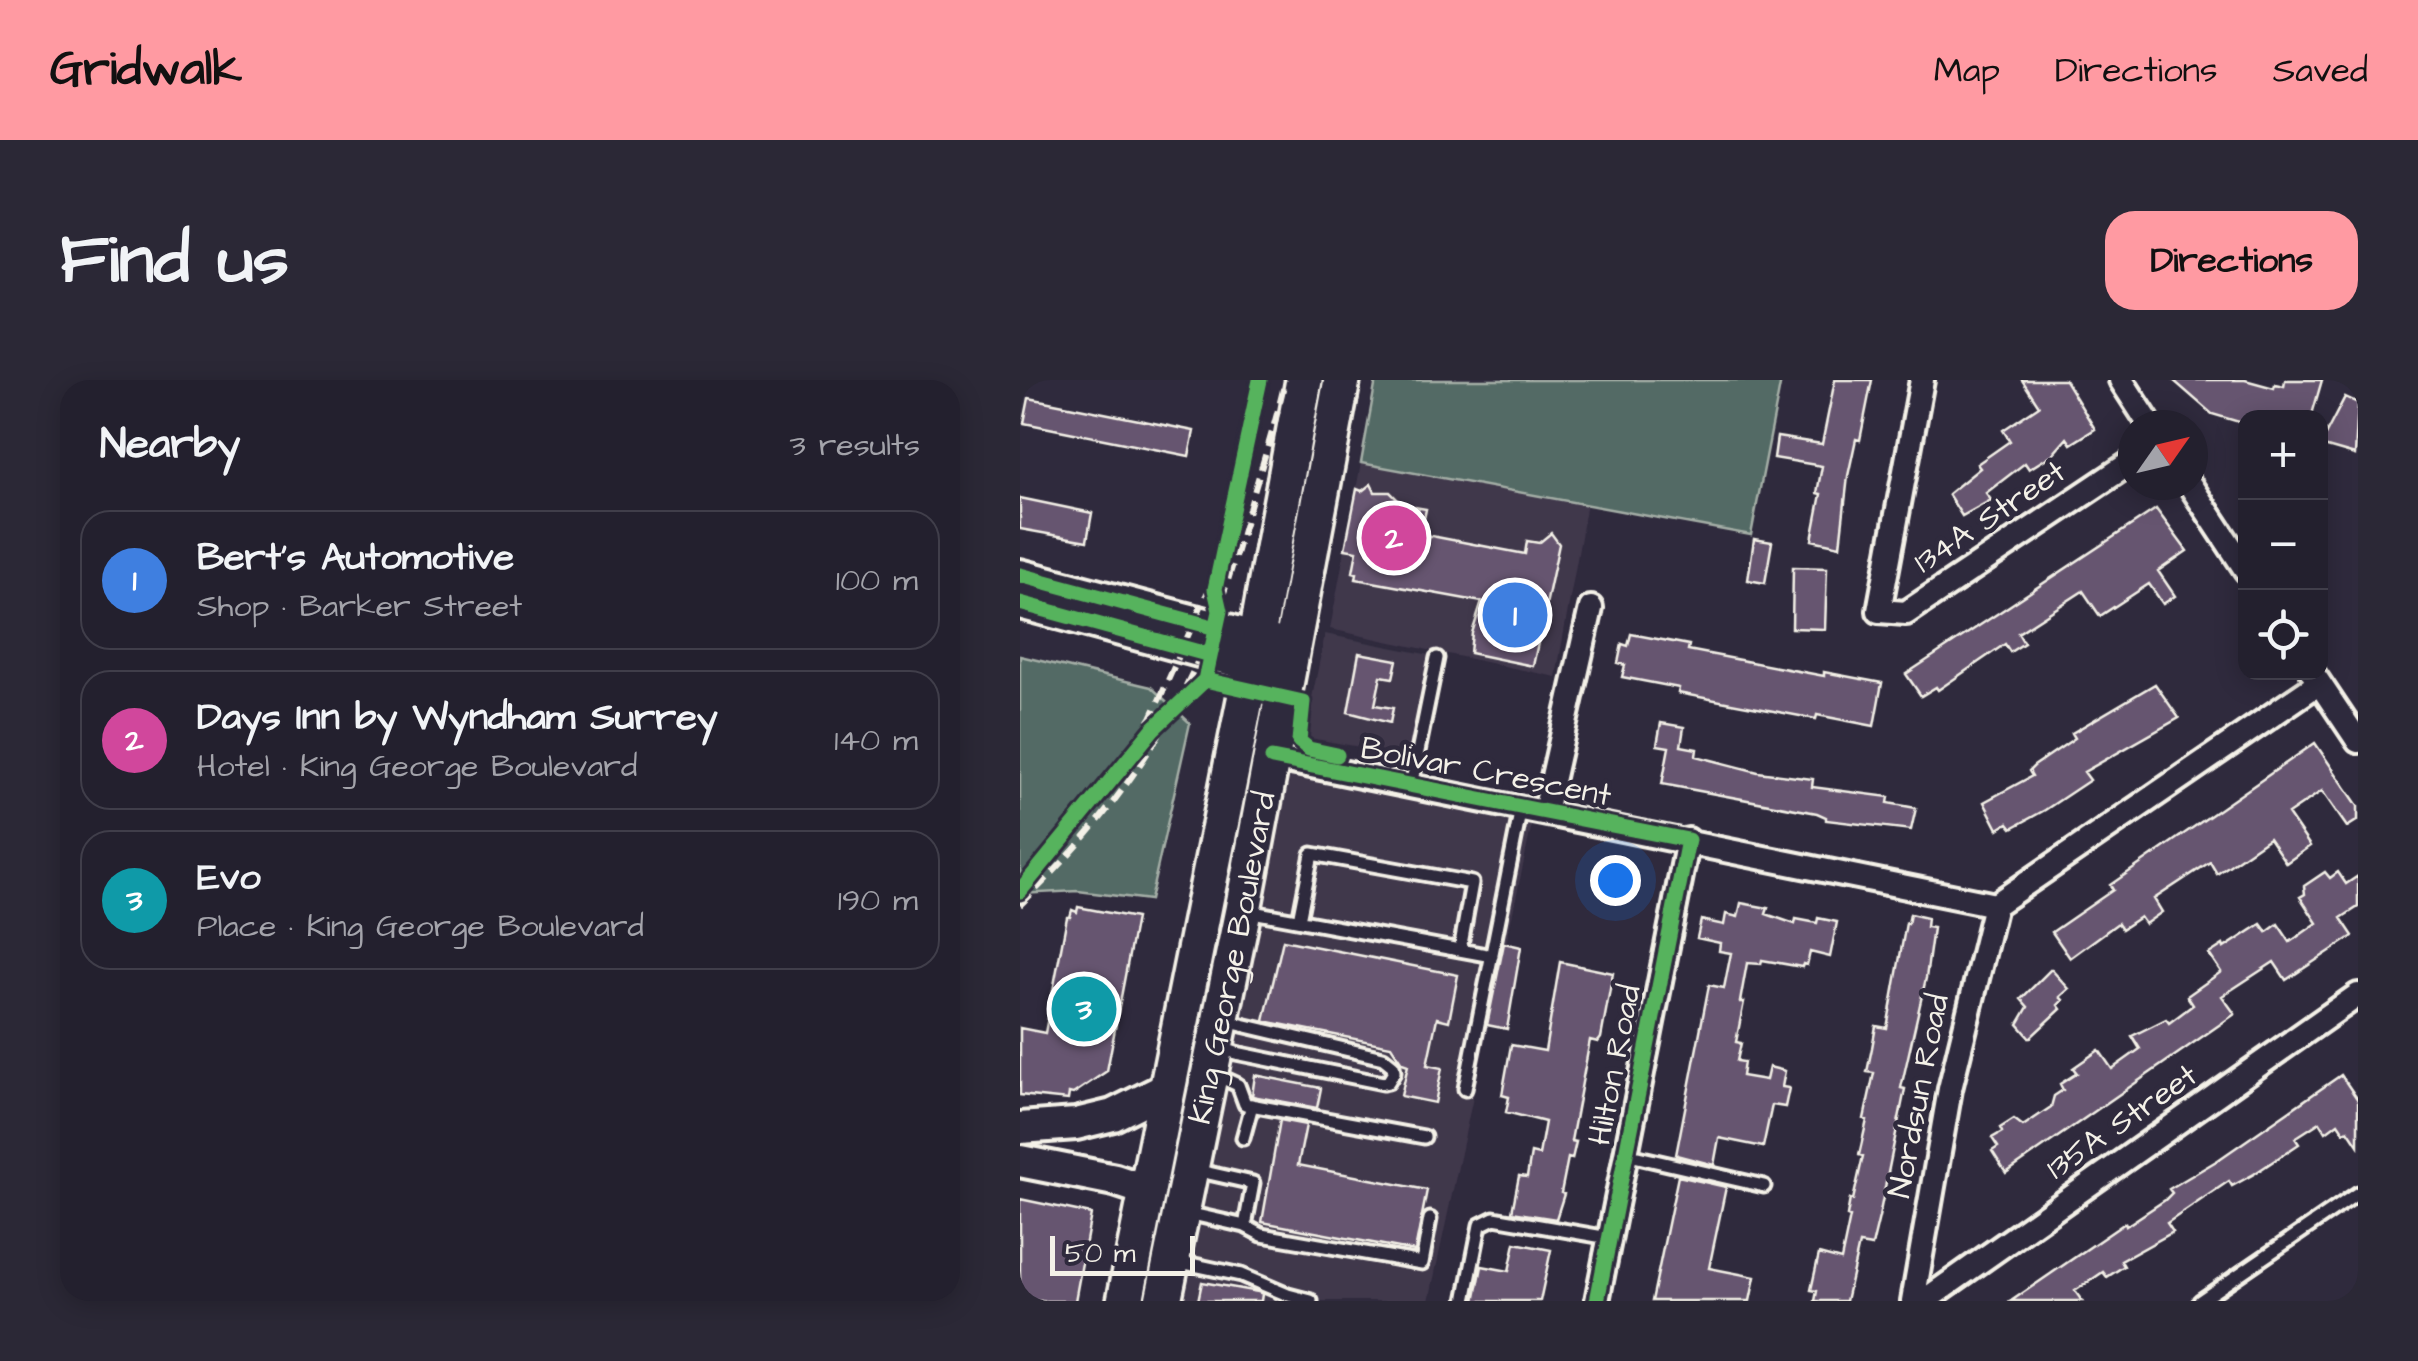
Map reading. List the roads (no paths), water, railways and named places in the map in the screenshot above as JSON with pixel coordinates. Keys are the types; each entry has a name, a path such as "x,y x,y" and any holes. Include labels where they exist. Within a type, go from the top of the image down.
{"main road":[{"name":"King George Boulevard","path":"1162,1301 1272,758 1271,656 1304,380"},
{"name":"King George Boulevard","path":"1125,1301 1165,1090 1342,380"},
{"path":"1020,575 1271,656"},
{"path":"1020,604 1271,656"},
{"path":"1020,1128 1076,1124 1114,1115 1165,1090"},
{"path":"1020,1161 1148,1190"}],"street":[{"name":"134A Street","path":"1922,380 1879,611 1906,613 2118,471"},
{"path":"2121,380 2140,410"},
{"path":"2200,500 2238,558"},
{"path":"1545,812 1591,608"},
{"path":"1995,905 2313,680"},
{"path":"2317,680 2358,741"},
{"name":"Bolivar Crescent","path":"1272,758 1995,905"},
{"name":"Hilton Road","path":"1597,1301 1688,840"},
{"name":"Nordsun Road","path":"1914,1301 1950,1089 1995,905"},
{"name":"135A Street","path":"1924,1301 2358,995"}],"lane":[{"path":"1412,786 1436,658"},
{"path":"1465,1088 1521,808"},
{"path":"1299,920 1312,854 1472,883 1460,950"},
{"path":"1243,910 1492,956"},
{"path":"1215,1046 1383,1058 1394,1072 1392,1078 1382,1083 1215,1046"},
{"path":"1215,1046 1245,1104 1424,1136"},
{"path":"1243,1138 1252,1105"},
{"path":"1625,1154 1764,1186"},
{"path":"1190,1170 1253,1183 1245,1226"},
{"path":"2200,1301 2358,1193"},
{"path":"1182,1212 1245,1226 1262,1234 1422,1263 1430,1219"},
{"path":"1465,1301 1480,1225 1494,1218 1609,1238"},
{"path":"1172,1260 1241,1275 1311,1301"}],"railway":[{"path":"1245,473 1266,380"},
{"path":"1020,905 1077,846 1128,782 1191,675 1225,589 1285,380"},
{"path":"1098,799 1151,718 1218,569"},
{"path":"1020,884 1063,841"}],"place":[{"name":"Days Inn by Wyndham Surrey","path":"1394,538"},
{"name":"Bert's Automotive","path":"1515,615"},
{"name":"Evo","path":"1084,1009"}]}
